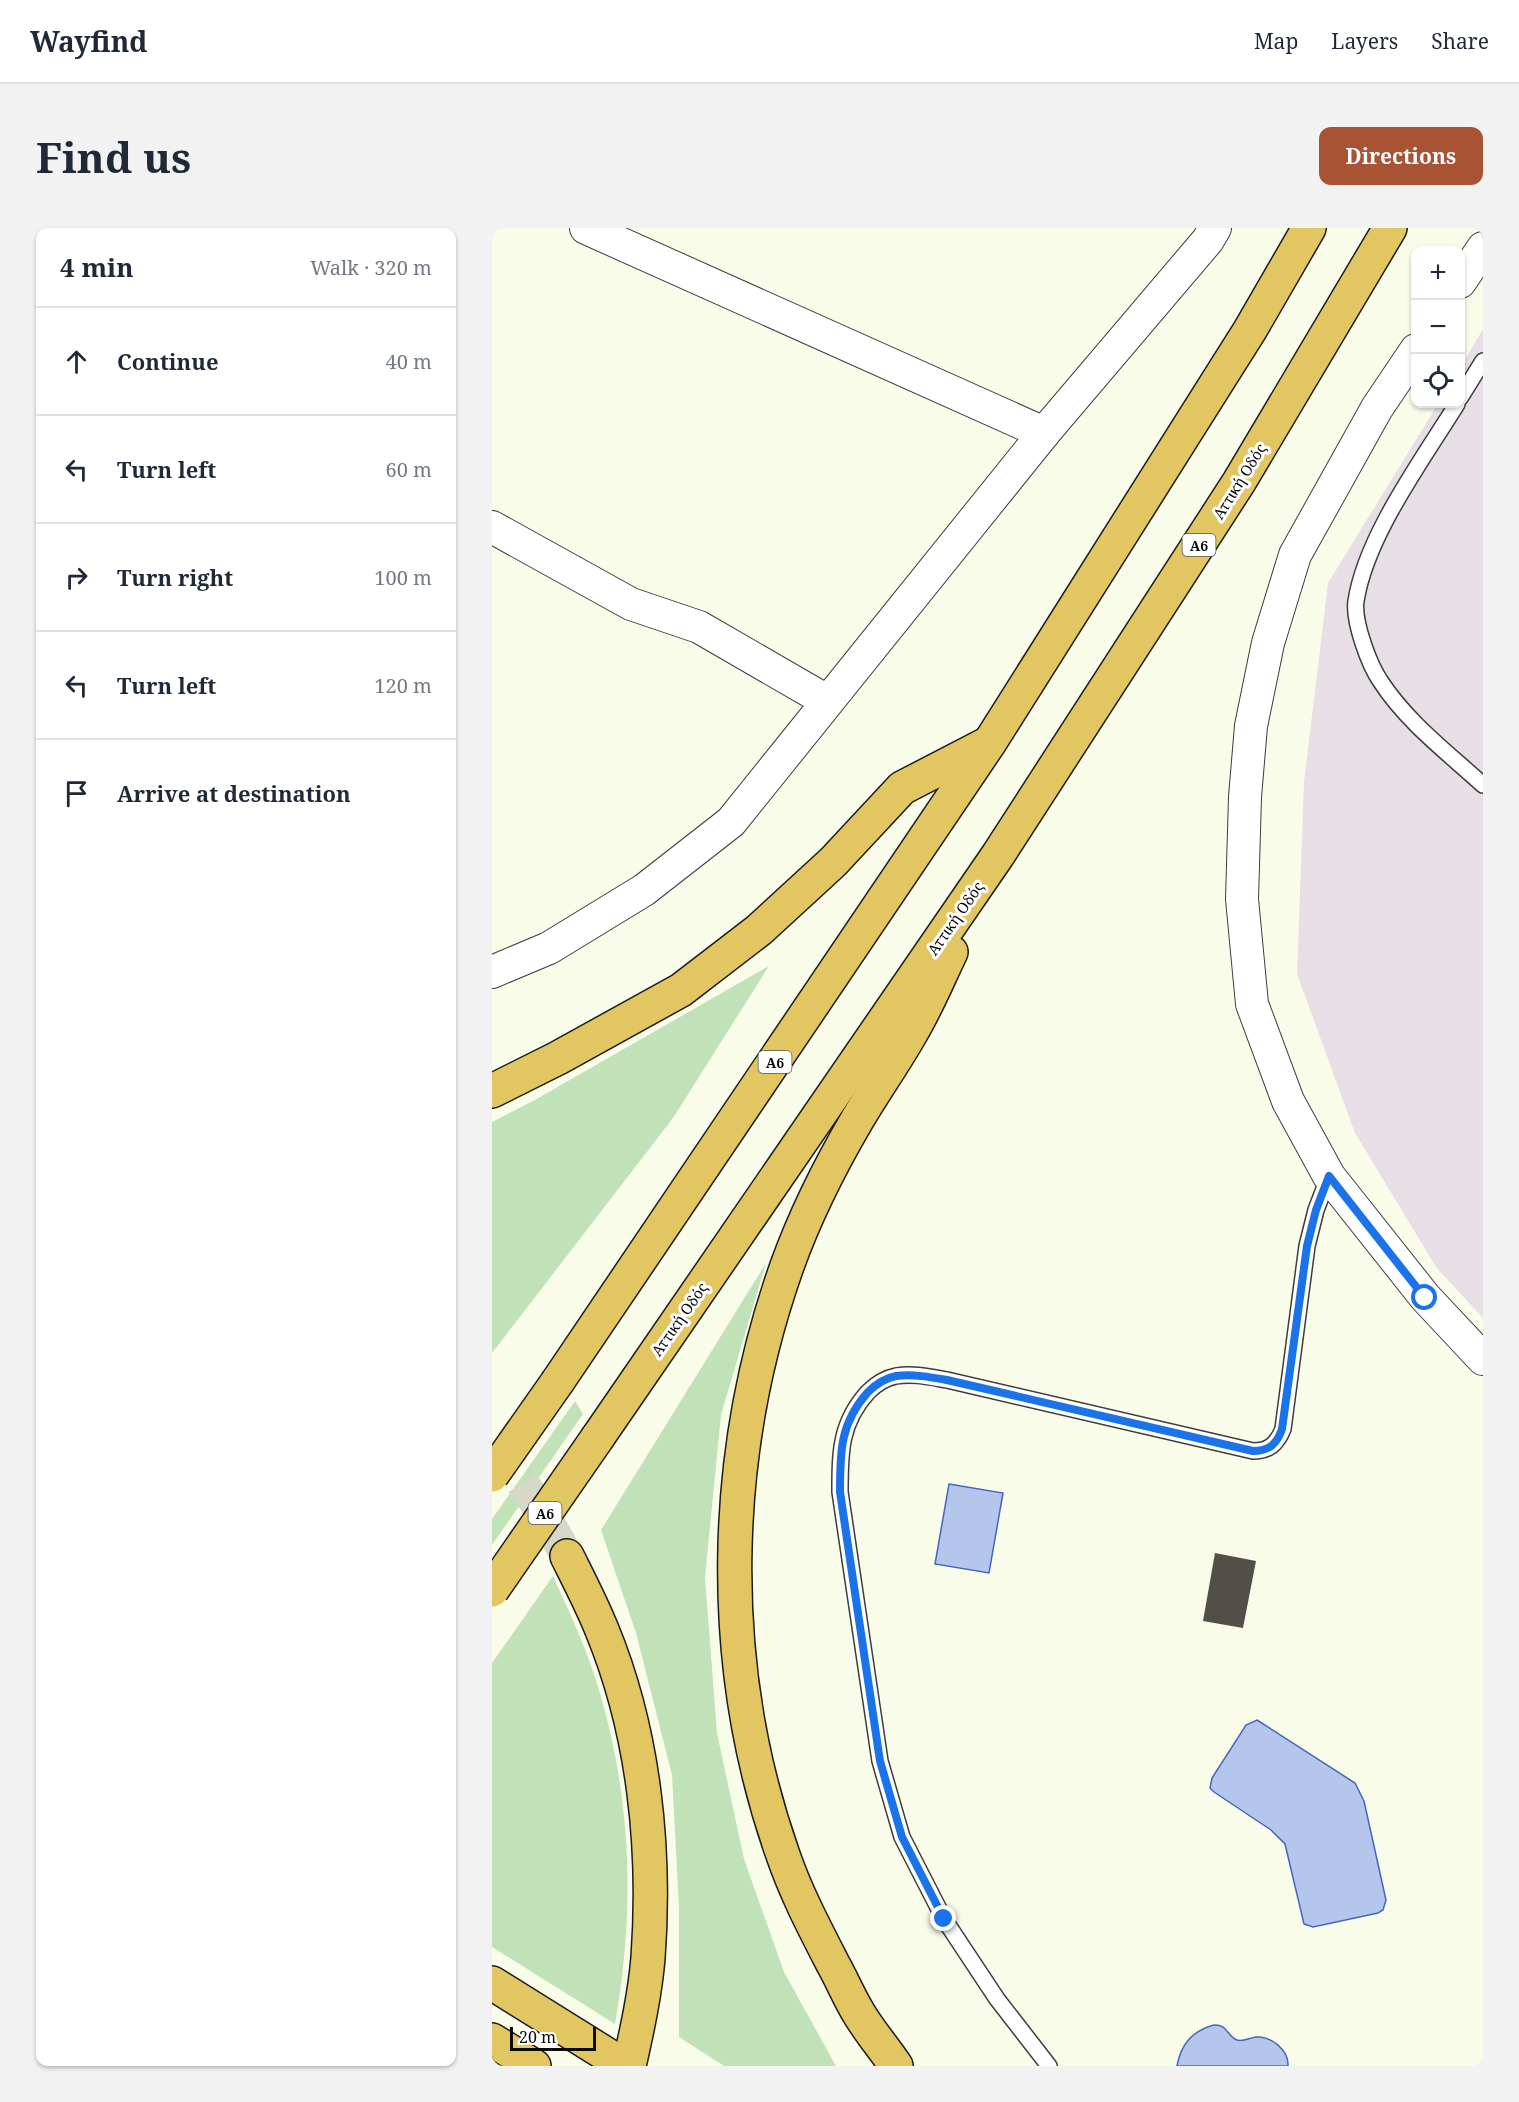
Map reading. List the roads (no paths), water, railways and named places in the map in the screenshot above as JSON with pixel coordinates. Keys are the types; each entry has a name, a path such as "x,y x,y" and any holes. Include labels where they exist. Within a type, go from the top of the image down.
{"highway":[{"name":"Α6","path":"492,1475 990,742 1250,330 1309,228"},
{"name":"Αττική Οδός","path":"492,1590 998,855 1239,482 1389,228"},
{"path":"492,1091 558,1058 681,990 759,930 833,862 902,788 990,742"},
{"path":"896,2066 859,2013 812,1922 783,1856 763,1787 746,1718 737,1647 734,1564 738,1497 745,1432 762,1349 787,1265 818,1193 857,1120 913,1030 998,855"},
{"path":"492,1070 558,1058"},
{"path":"492,1983 627,2066 640,2013 648,1959 651,1876 645,1792 631,1722 603,1631 567,1556"},
{"path":"492,2040 534,2066"}],"street":[{"path":"586,228 1044,433"},
{"path":"492,972 549,948 644,890 731,822 1044,433 1208,240 1215,228"},
{"path":"1465,276 1483,248"},
{"path":"1413,354 1377,408 1295,555 1268,643 1251,726 1245,797 1242,900 1252,1004 1288,1101 1329,1176 1425,1298 1483,1359"},
{"path":"492,527 631,604 699,627 827,701"}],"lane":[{"path":"1465,391 1483,361"},
{"path":"1455,408 1399,498 1370,553 1355,603 1363,645 1380,682 1414,722 1483,785"},
{"path":"1049,2066 997,1999 944,1919 902,1837 880,1761 840,1492 840,1459 845,1429 858,1404 875,1386 894,1376 920,1376 947,1380 1253,1451 1263,1451 1279,1439 1282,1429 1307,1246 1316,1210 1329,1176"}],"water":[{"path":"949,1484 1003,1493 989,1573 935,1564"},
{"path":"1257,1720 1355,1783 1364,1801 1386,1900 1383,1910 1313,1927 1304,1924 1285,1844 1271,1830 1210,1788 1212,1778 1246,1725"},
{"path":"1214,2025 1222,2026 1237,2040 1262,2037 1273,2042 1286,2055 1288,2066 1177,2066 1181,2051 1189,2039"}],"tunnel":[{"path":"492,1444 532,1498 567,1556"}]}
